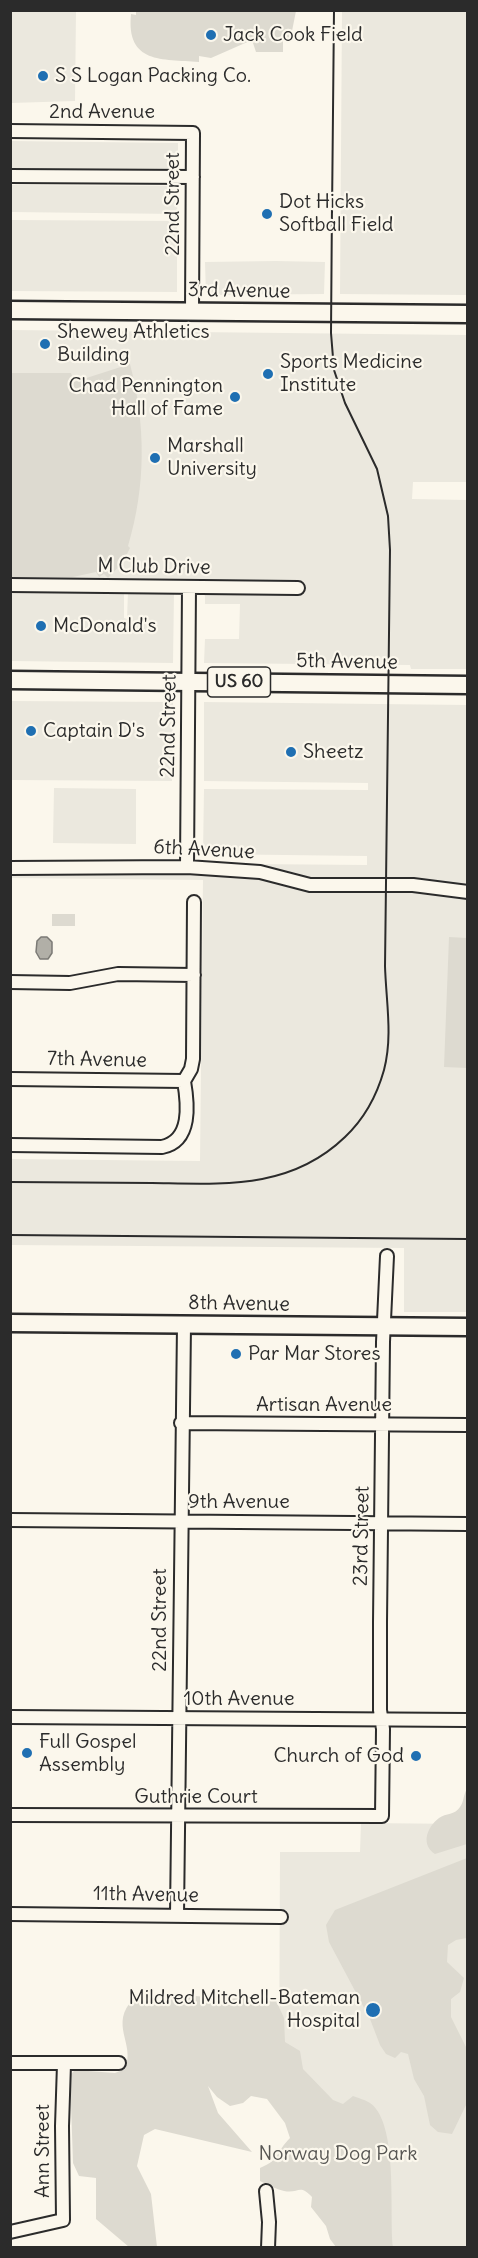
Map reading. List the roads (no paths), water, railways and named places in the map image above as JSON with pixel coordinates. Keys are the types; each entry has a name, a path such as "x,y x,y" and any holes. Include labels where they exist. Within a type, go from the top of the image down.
{"main road":[{"name":"3rd Avenue","path":"10,310 468,314"},
{"name":"5th Avenue","path":"10,681 468,685"},
{"name":"8th Avenue","path":"10,1323 468,1327"}],"street":[{"name":"2nd Avenue","path":"10,131 193,133"},
{"name":"22nd Street","path":"192,311 193,133"},
{"path":"10,176 193,177"},
{"name":"M Club Drive","path":"10,585 298,588"},
{"name":"22nd Street","path":"187,867 189,587"},
{"name":"6th Avenue","path":"10,868 187,867 260,872 310,885 427,886 468,892"},
{"path":"10,1145 162,1147 178,1140 185,1125 184,1081 193,1065 194,902"},
{"path":"10,982 70,983 118,974 194,975"},
{"name":"7th Avenue","path":"10,1079 184,1081"},
{"name":"23rd Street","path":"382,1816 380,1676 382,1425 387,1256"},
{"name":"22nd Street","path":"177,1915 181,1423 184,1325"},
{"name":"Artisan Avenue","path":"181,1423 468,1425"},
{"name":"9th Avenue","path":"10,1520 468,1524"},
{"name":"10th Avenue","path":"10,1717 468,1720"},
{"name":"Guthrie Court","path":"10,1815 382,1816"},
{"name":"11th Avenue","path":"10,1914 281,1917"},
{"path":"10,2063 119,2063"},
{"name":"Ann Street","path":"10,2232 63,2220 64,2064"},
{"path":"266,2191 269,2222 268,2247"}],"railway":[{"path":"332,213 334,10"},
{"path":"10,1182 204,1184 255,1180 278,1175 302,1167 324,1154 345,1137 364,1114 374,1097 384,1070 389,1031 385,966 390,550 388,516 377,469 345,403 334,370 331,333 332,204"},
{"path":"10,1235 468,1239"}],"place":[{"name":"Jack Cook Field","path":"211,35"},
{"name":"S S Logan Packing Co.","path":"43,76"},
{"name":"Dot Hicks Softball Field","path":"267,214"},
{"name":"Shewey Athletics Building","path":"45,344"},
{"name":"Sports Medicine Institute","path":"268,374"},
{"name":"Chad Pennington Hall of Fame","path":"235,397"},
{"name":"Marshall University","path":"155,458"},
{"name":"McDonald's","path":"41,626"},
{"name":"Captain D's","path":"31,731"},
{"name":"Sheetz","path":"291,752"},
{"name":"Par Mar Stores","path":"236,1354"},
{"name":"Full Gospel Assembly","path":"27,1753"},
{"name":"Church of God","path":"416,1756"},
{"name":"Mildred Mitchell-Bateman Hospital","path":"373,2010"}],"park label":[{"name":"Norway Dog Park","path":"338,2154"}]}
